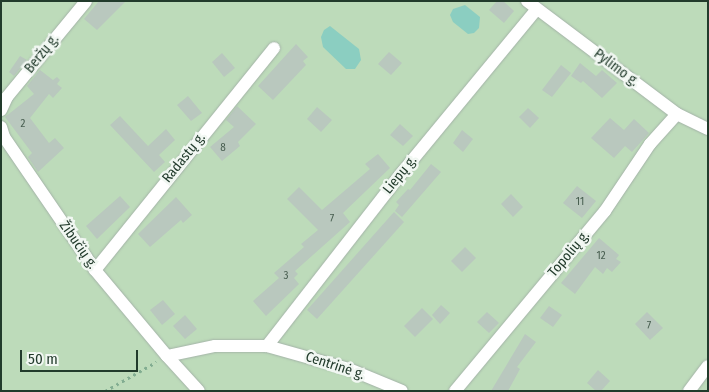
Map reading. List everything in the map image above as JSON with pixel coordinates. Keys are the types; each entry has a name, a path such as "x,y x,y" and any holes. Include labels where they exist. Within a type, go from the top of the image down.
{"street":[{"name":"Beržų g.","path":"1,110 7,97 86,1"},
{"name":"Pylimo g.","path":"532,5 677,114 708,129"},
{"name":"Liepų g.","path":"267,346 532,5"},
{"name":"Radastų g.","path":"94,270 274,48"},
{"name":"Topolių g.","path":"455,391 605,211 650,144 677,114"},
{"name":"Žibučių g.","path":"1,127 4,137 94,270 199,391"},
{"path":"167,356 215,346 267,346"},
{"name":"Centrinė g.","path":"267,346 349,369 402,391"},
{"path":"689,391 708,366"}],"path":[{"path":"105,391 167,356"}],"green space":[{"path":"1,1 708,1 708,391 1,391"}],"water":[{"path":"465,5 480,17 479,28 474,33 468,34 453,22 450,15 453,9"},
{"path":"330,26 359,49 361,60 355,69 346,69 323,47 321,37 324,30"}],"building":[{"path":"99,1 126,1 97,30 84,19"},
{"path":"497,1 503,1 514,11 504,23 489,10"},
{"path":"296,44 308,57 303,61 306,65 273,100 258,86"},
{"path":"389,52 402,63 391,75 378,64"},
{"path":"222,53 235,68 224,77 212,62"},
{"path":"20,56 27,60 14,76 9,72"},
{"path":"580,63 596,76 602,70 617,83 602,98 583,81 581,83 571,76"},
{"path":"561,65 571,73 552,97 542,90"},
{"path":"40,70 53,80 57,77 60,80 57,84 62,88 53,98 49,94 30,118 49,143 55,138 64,148 38,172 28,157 32,153 5,117 34,94 27,86"},
{"path":"188,96 202,113 191,121 177,105"},
{"path":"237,106 256,124 238,142 240,146 222,161 210,147 234,127 226,120"},
{"path":"317,107 332,120 321,132 307,119"},
{"path":"528,108 539,118 530,128 519,117"},
{"path":"120,116 148,146 166,129 175,140 159,155 165,162 154,172 110,125"},
{"path":"610,118 624,130 634,119 649,133 632,152 625,146 614,158 591,138"},
{"path":"400,124 413,136 403,146 390,135"},
{"path":"462,130 473,139 463,152 453,143"},
{"path":"378,154 390,168 343,213 350,222 295,271 298,274 294,278 299,284 266,316 253,301 279,278 274,273 304,247 301,244 318,230 287,199 299,187 322,210 370,169 365,164"},
{"path":"431,164 441,172 402,217 395,211 399,205 396,202 408,189 410,190"},
{"path":"577,186 596,201 582,218 563,203"},
{"path":"511,194 523,207 513,217 501,204"},
{"path":"120,196 130,207 97,239 86,226"},
{"path":"176,197 192,215 183,223 181,220 150,247 138,234"},
{"path":"394,212 404,222 317,319 307,310"},
{"path":"599,238 619,255 616,259 621,262 612,272 607,268 603,274 595,267 575,294 561,283"},
{"path":"465,247 476,258 462,272 451,261"},
{"path":"163,300 175,314 162,325 150,310"},
{"path":"441,305 450,313 440,324 432,315"},
{"path":"549,306 562,315 553,327 540,318"},
{"path":"422,308 433,319 415,337 404,326"},
{"path":"487,312 499,323 489,333 477,322"},
{"path":"647,312 663,328 650,340 635,324"},
{"path":"185,315 197,329 185,339 173,326"},
{"path":"525,334 536,342 517,367 520,369 508,391 491,391"},
{"path":"598,370 610,381 601,391 596,391 587,383"}]}
